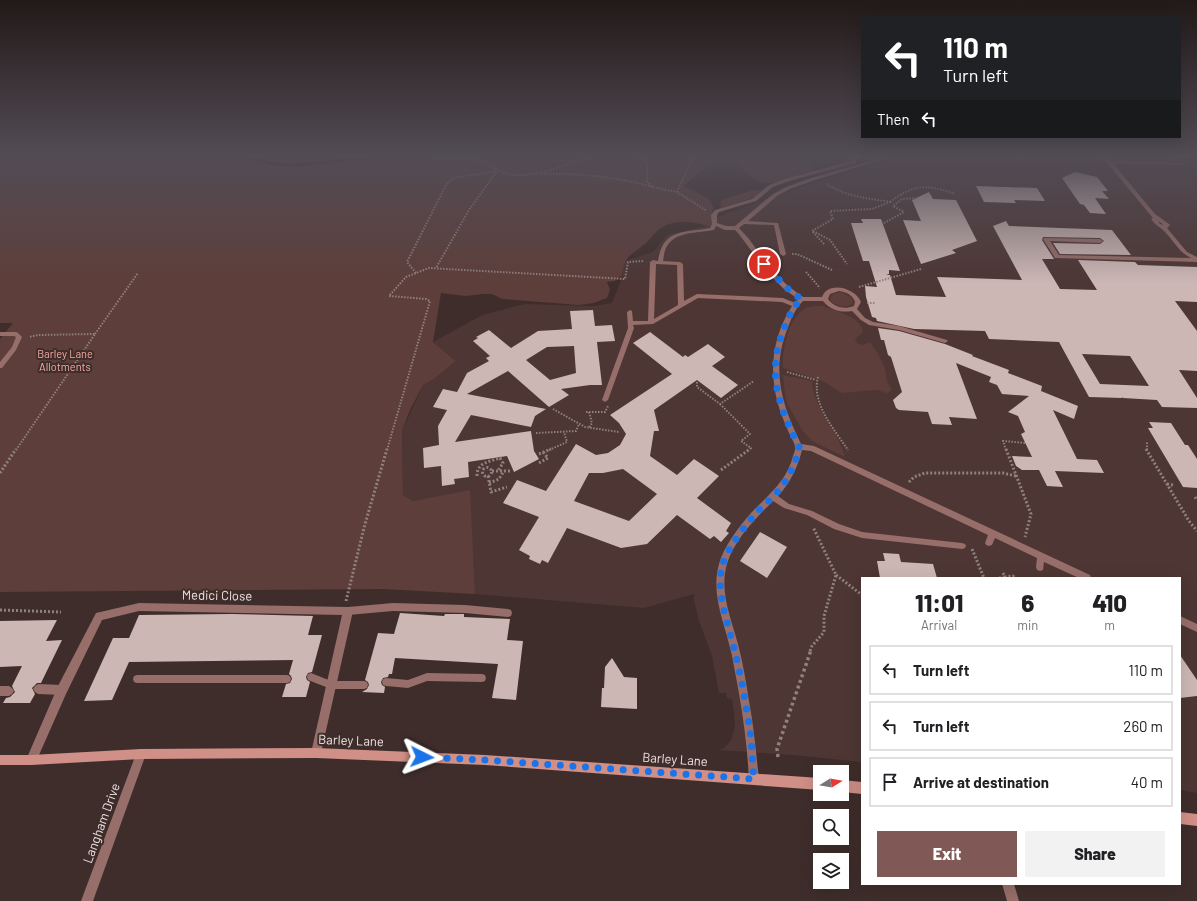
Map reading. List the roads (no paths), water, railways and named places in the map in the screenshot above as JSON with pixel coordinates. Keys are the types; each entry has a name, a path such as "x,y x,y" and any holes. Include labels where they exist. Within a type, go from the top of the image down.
{"main road":[{"name":"Barley Lane","path":"0,760 31,760 142,754 316,753 485,760 813,783"},
{"path":"849,787 861,788"},
{"path":"1181,818 1197,820"}],"street":[{"name":"Medici Close","path":"31,760 62,690 99,616 139,607 346,611"},
{"path":"316,753 346,611"},
{"name":"Langham Drive","path":"87,901 142,754"},
{"path":"1008,885 1013,901"}],"lane":[{"path":"660,262 662,249 670,238 682,234 712,229 715,224 714,215 718,211 755,199"},
{"path":"715,224 725,228 736,228 770,199"},
{"path":"1140,199 1156,218 1154,219 1155,221 1164,228 1185,253 1197,260"},
{"path":"742,222 776,224 783,254"},
{"path":"736,228 742,233 764,264 792,293 802,299"},
{"path":"1100,241 1046,239 1057,256 1197,260"},
{"path":"651,323 653,262 680,264 681,306"},
{"path":"754,779 749,726 736,653 724,610 721,576 723,563 736,541 758,511 773,497 790,474 799,447 786,421 778,396 775,368 780,337 794,305 802,299 826,296 830,291 839,289 849,292 858,299 858,305 854,308 839,310 830,305 826,296"},
{"path":"630,323 651,323 697,296 783,300 794,305"},
{"path":"854,308 863,320 871,324 899,328 945,341"},
{"path":"607,402 631,328 630,312"},
{"path":"0,334 16,334 19,337 19,340 0,366"},
{"path":"799,447 812,448 885,487 1085,577"},
{"path":"773,497 787,506 813,515 837,527 862,535 962,546"},
{"path":"989,543 992,534"},
{"path":"1040,567 1041,557"},
{"path":"346,611 393,607 465,609 508,613"},
{"path":"1181,620 1197,628"},
{"path":"386,682 408,684 427,676 482,678"},
{"path":"311,677 331,685 364,686"},
{"path":"137,679 287,679"},
{"path":"38,689 62,690"}],"park label":[{"name":"Barley Lane Allotments","path":"65,360"}]}
